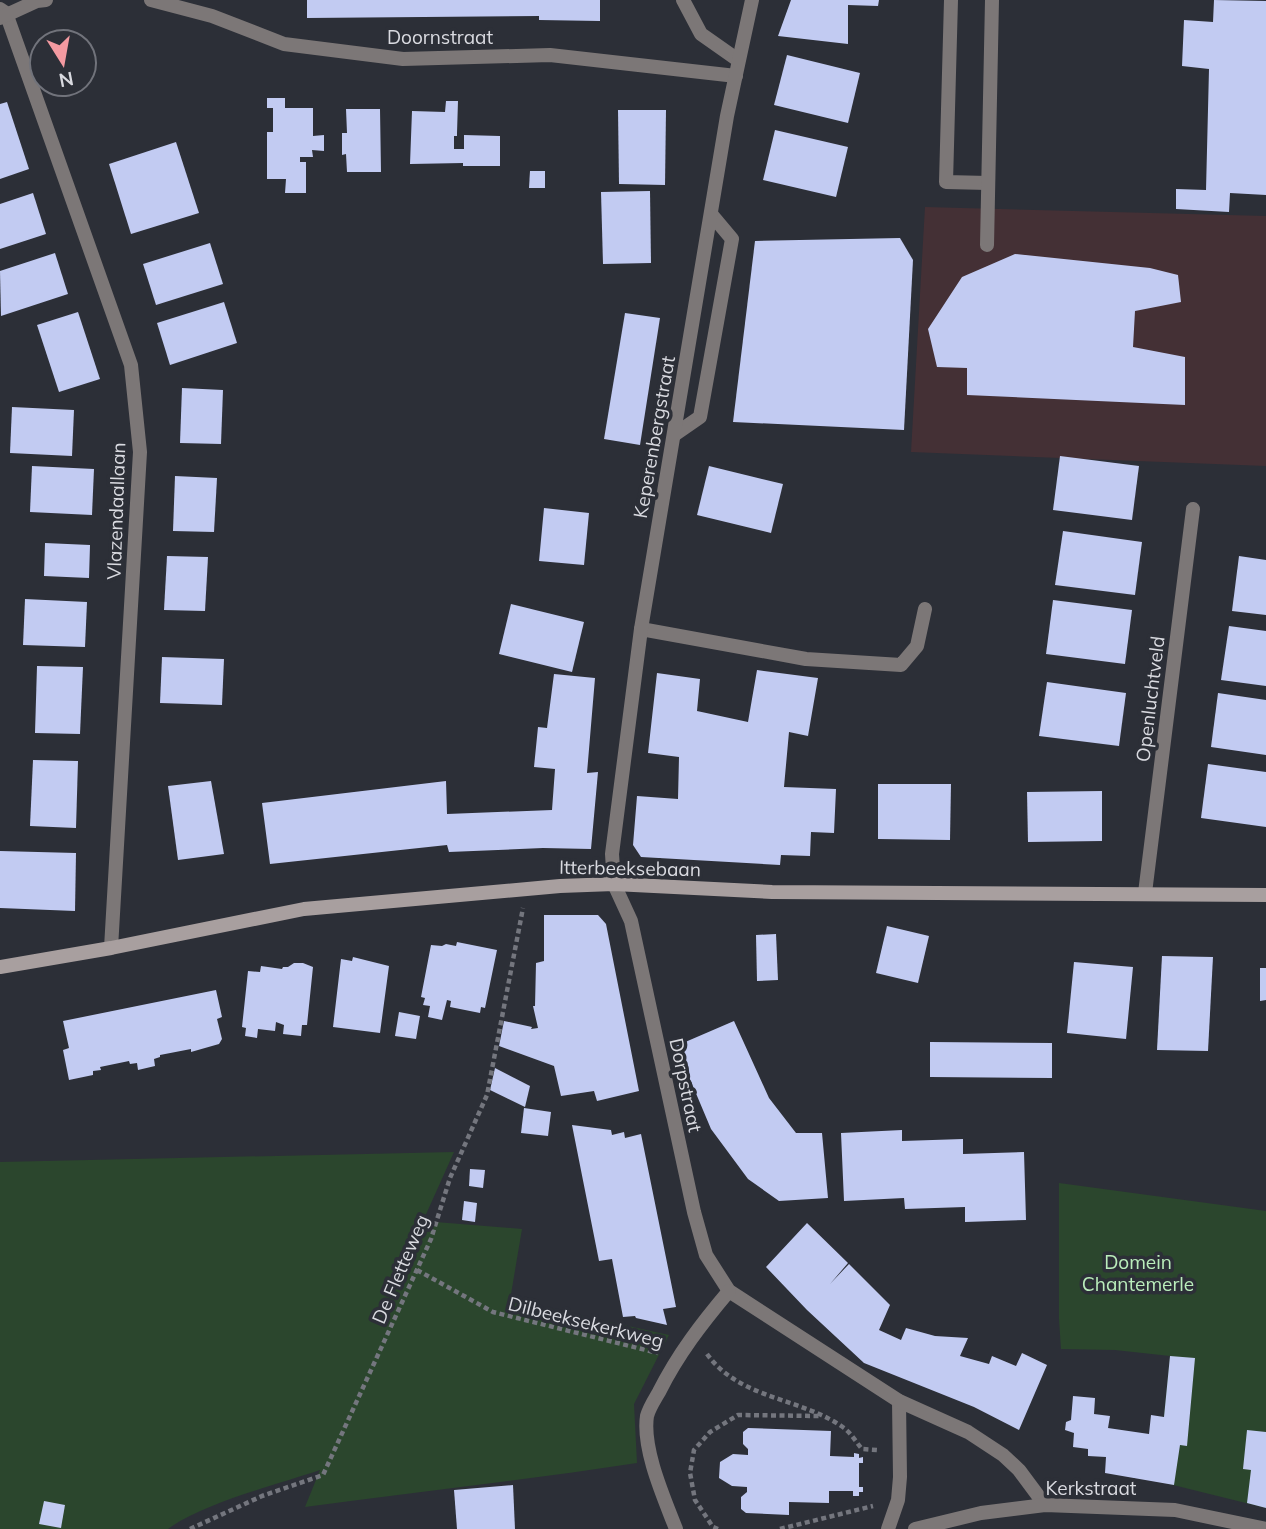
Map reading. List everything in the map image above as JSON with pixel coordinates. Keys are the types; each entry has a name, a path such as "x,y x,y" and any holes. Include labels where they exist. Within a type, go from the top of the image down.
{"main road":[{"name":"Itterbeeksebaan","path":"0,967 111,948 304,909 527,888 614,884 772,892 1266,895"}],"street":[{"path":"2,13 37,0 46,0"},
{"name":"Doornstraat","path":"151,0 212,16 284,44 403,59 550,55 736,76"},
{"path":"683,0 701,34 738,60"},
{"name":"Keperenbergstraat","path":"614,884 612,854 641,629 738,60 752,0"},
{"path":"951,0 946,182 988,183"},
{"path":"987,245 992,0"},
{"name":"Vlazendaallaan","path":"2,13 131,365 140,452 111,948"},
{"path":"674,435 700,416 732,239 711,214"},
{"name":"Openluchtveld","path":"1146,893 1193,509"},
{"path":"641,629 806,659 901,665 917,646 925,609"},
{"name":"Dorpstraat","path":"614,884 631,922 694,1212 706,1255 729,1291 899,1401 968,1432 1003,1455 1019,1470 1045,1506"},
{"path":"676,1529 661,1489 648,1441 647,1414 675,1360 729,1291"},
{"path":"888,1529 898,1500 899,1401"},
{"name":"Kerkstraat","path":"915,1529 981,1513 1045,1506 1175,1510 1266,1529"}],"path":[{"name":"De Fletteweg","path":"190,1529 262,1496 323,1475 431,1239 450,1178 487,1095 527,888"},
{"name":"Dilbeeksekerkweg","path":"417,1270 494,1312 583,1336 650,1350 675,1360"},
{"path":"693,1334 714,1364 736,1382 822,1416 845,1429 862,1449 899,1452"},
{"path":"718,1529 713,1527 695,1500 690,1473 694,1450 710,1432 738,1415 822,1416"},
{"path":"780,1529 898,1500"}],"shaded area":[{"path":"925,207 1266,216 1266,466 911,452"}],"green space":[{"path":"454,1152 423,1221 522,1229 510,1300 669,1335 634,1404 637,1463 305,1507 320,1470 220,1503 168,1529 0,1529 0,1162"},
{"name":"Domein Chantemerle","path":"1059,1183 1266,1211 1266,1508 1157,1481 1170,1356 1115,1350 1061,1349"}],"building":[{"path":"307,0 600,0 600,21 539,20 539,16 307,18"},
{"path":"791,0 879,0 878,6 848,5 848,44 778,36"},
{"path":"1214,0 1266,1 1266,195 1230,193 1229,212 1176,209 1176,189 1206,190 1209,69 1182,66 1184,20 1213,22"},
{"path":"787,55 860,73 848,123 774,105"},
{"path":"267,98 285,98 285,108 313,108 313,136 324,135 324,151 312,150 313,157 300,157 300,162 306,162 306,193 285,193 286,179 267,179 267,132 273,132 273,108 267,108"},
{"path":"446,101 458,101 454,149 464,149 464,135 500,136 500,166 463,166 463,163 410,164 412,111 445,112"},
{"path":"7,102 29,169 0,179 0,104"},
{"path":"346,109 380,109 381,172 347,172 346,154 342,155 342,133 347,133"},
{"path":"618,110 666,110 665,185 619,184"},
{"path":"775,130 848,147 836,197 763,180"},
{"path":"176,142 199,213 131,234 109,164"},
{"path":"530,171 545,171 545,188 529,188"},
{"path":"650,191 651,263 603,264 601,192"},
{"path":"33,193 46,234 0,249 0,204"},
{"path":"900,238 913,260 904,430 733,422 755,241"},
{"path":"210,243 223,284 156,305 143,264"},
{"path":"55,253 68,294 1,316 0,271"},
{"path":"1015,254 1150,268 1178,275 1181,302 1135,311 1133,347 1185,357 1185,405 967,395 967,368 937,367 928,329 962,277"},
{"path":"224,302 237,343 170,365 157,323"},
{"path":"78,312 100,379 59,392 37,325"},
{"path":"625,313 660,318 640,445 604,439"},
{"path":"182,388 223,390 221,444 180,443"},
{"path":"12,407 74,410 72,456 10,453"},
{"path":"1060,456 1139,466 1132,520 1053,510"},
{"path":"32,466 94,469 92,515 30,512"},
{"path":"709,466 783,484 771,533 697,515"},
{"path":"175,476 217,478 214,532 173,531"},
{"path":"544,508 589,513 584,565 539,561"},
{"path":"1063,531 1142,542 1135,595 1055,585"},
{"path":"45,543 90,545 89,578 44,576"},
{"path":"167,556 208,557 205,611 164,610"},
{"path":"1239,556 1266,560 1266,615 1232,611"},
{"path":"25,599 87,602 85,647 23,645"},
{"path":"1053,600 1132,610 1125,664 1046,654"},
{"path":"511,604 584,622 572,672 499,654"},
{"path":"1229,626 1266,631 1266,686 1221,680"},
{"path":"162,657 224,659 222,705 160,703"},
{"path":"37,666 83,667 80,734 35,733"},
{"path":"757,670 818,678 808,736 789,732 784,787 836,789 834,833 811,832 810,856 781,855 780,865 641,857 633,845 637,796 678,799 679,757 648,753 657,673 700,679 697,711 748,722"},
{"path":"554,674 595,678 587,773 598,772 591,849 449,852 447,845 270,864 262,803 446,781 447,814 552,810 555,769 534,767 538,727 547,728"},
{"path":"1047,682 1126,693 1119,746 1039,736"},
{"path":"1218,693 1266,700 1266,755 1211,747"},
{"path":"33,760 78,761 76,828 30,826"},
{"path":"1208,764 1266,772 1266,827 1201,818"},
{"path":"211,781 224,854 178,860 168,786"},
{"path":"878,784 951,784 950,840 878,839"},
{"path":"1102,791 1102,841 1028,842 1027,792"},
{"path":"0,851 76,853 75,911 0,908"},
{"path":"544,915 598,915 606,924 639,1091 597,1101 594,1091 561,1096 554,1066 499,1046 504,1021 532,1027 531,1029 538,1028 533,1006 536,963 544,961"},
{"path":"887,926 929,936 918,983 876,973"},
{"path":"776,934 778,980 757,981 756,935"},
{"path":"457,942 497,950 485,1008 481,1007 480,1013 450,1007 451,1001 447,1000 442,1020 428,1017 430,1006 423,1005 425,998 421,997 431,945 456,946"},
{"path":"1162,956 1213,957 1208,1051 1157,1050"},
{"path":"353,957 389,966 380,1033 333,1027 341,959 352,961"},
{"path":"1074,962 1133,967 1126,1039 1067,1033"},
{"path":"294,963 313,967 307,1025 302,1025 301,1036 283,1034 284,1025 276,1022 275,1031 258,1029 257,1038 245,1036 246,1028 242,1027 248,971 260,972 261,966 282,969"},
{"path":"1260,968 1266,968 1266,1000 1260,1001"},
{"path":"216,990 222,1017 217,1019 222,1039 219,1044 191,1052 191,1049 160,1055 154,1059 155,1066 138,1070 137,1063 130,1064 129,1061 100,1067 101,1070 93,1071 93,1075 69,1080 63,1050 69,1048 63,1021"},
{"path":"399,1012 420,1016 416,1039 395,1036"},
{"path":"734,1021 769,1098 796,1133 822,1133 828,1198 779,1201 748,1179 711,1129 676,1046"},
{"path":"930,1042 1052,1043 1052,1078 930,1077"},
{"path":"495,1068 530,1086 525,1107 490,1090"},
{"path":"524,1108 551,1112 548,1136 521,1133"},
{"path":"572,1125 611,1130 612,1135 624,1132 625,1138 641,1134 676,1307 663,1309 667,1325 635,1316 623,1317 612,1259 599,1261"},
{"path":"902,1130 902,1141 963,1139 963,1154 1024,1152 1026,1220 965,1222 965,1207 905,1209 904,1198 844,1201 841,1133"},
{"path":"470,1169 485,1170 483,1188 469,1186"},
{"path":"464,1201 477,1203 475,1222 462,1220"},
{"path":"807,1223 848,1263 830,1284 849,1264 890,1305 879,1330 901,1340 906,1328 935,1336 968,1338 960,1356 989,1364 992,1356 1016,1366 1022,1353 1047,1365 1019,1430 974,1407 864,1363 807,1310 766,1267"},
{"path":"1170,1356 1195,1358 1187,1446 1180,1445 1174,1485 1105,1473 1106,1457 1088,1456 1088,1449 1073,1447 1074,1433 1065,1430 1066,1422 1071,1420 1073,1396 1095,1398 1094,1414 1110,1416 1108,1428 1149,1434 1151,1415 1164,1417"},
{"path":"748,1428 831,1431 830,1456 854,1457 854,1453 859,1454 859,1458 863,1457 863,1463 859,1463 859,1487 863,1487 863,1492 859,1492 859,1496 853,1496 853,1491 829,1491 829,1503 789,1502 789,1515 746,1513 741,1509 741,1497 747,1492 747,1487 732,1486 719,1478 720,1462 733,1454 748,1455 748,1449 743,1444 743,1432"},
{"path":"1247,1430 1266,1432 1266,1508 1247,1503 1251,1470 1243,1469"},
{"path":"513,1485 515,1529 457,1529 454,1490"},
{"path":"44,1501 65,1505 61,1528 39,1524"}]}
